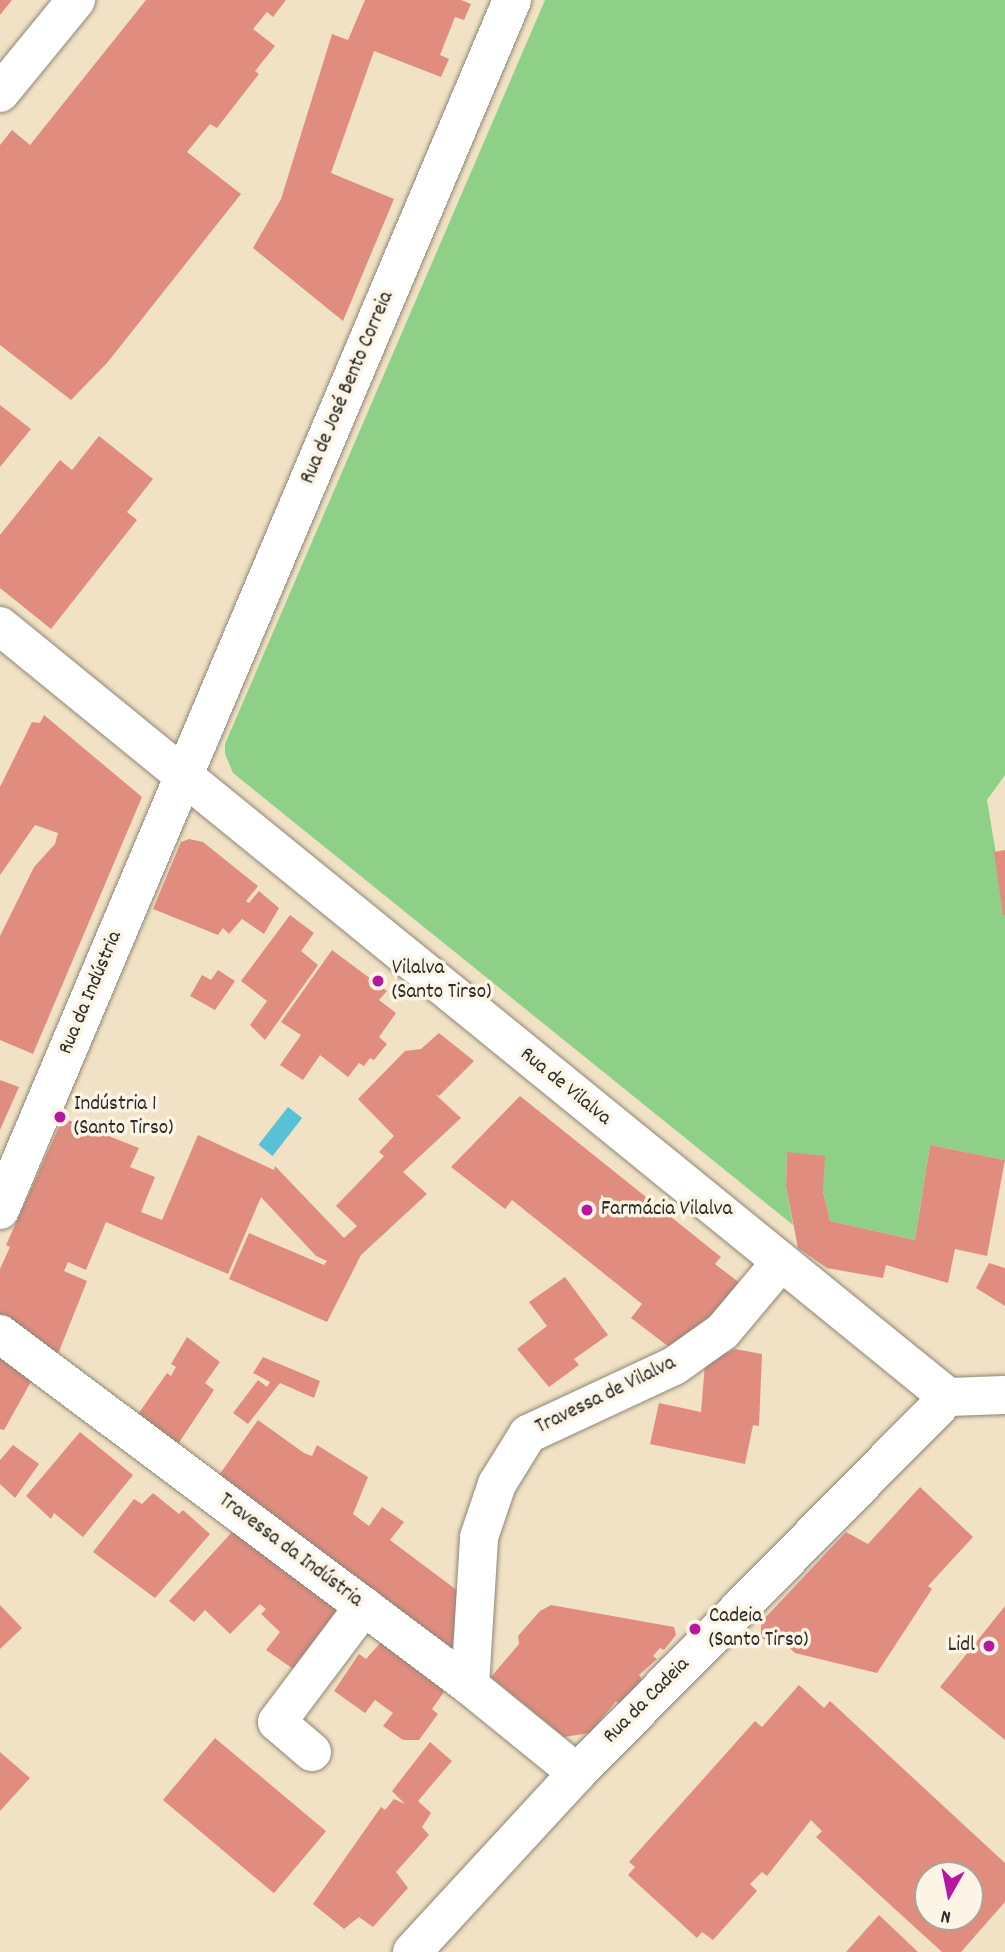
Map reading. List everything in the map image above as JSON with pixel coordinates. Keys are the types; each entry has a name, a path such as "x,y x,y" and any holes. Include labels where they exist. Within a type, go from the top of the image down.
{"street":[{"path":"0,93 76,0"},
{"name":"Rua de José Bento Correia","path":"184,776 512,0"},
{"name":"Rua de Vilalva","path":"0,625 948,1397"},
{"name":"Rua da Indústria","path":"0,1210 184,776"},
{"name":"Travessa de Vilalva","path":"470,1686 479,1537 497,1484 528,1434 674,1366 723,1331 781,1262"},
{"name":"Travessa da Indústria","path":"0,1334 470,1686 577,1773"},
{"path":"948,1397 1005,1395"},
{"name":"Rua da Cadeia","path":"412,1952 577,1773 948,1397"},
{"path":"312,1752 277,1722 364,1606"}],"green space":[{"path":"545,0 1005,0 1005,775 987,800 1005,908 1005,1160 930,1145 915,1240 830,1221 823,1191 787,1152 786,1187 793,1225 233,773 225,754 225,744"}],"water":[{"path":"288,1107 302,1118 273,1156 258,1145"}],"building":[{"path":"0,0 12,0 0,15"},
{"path":"146,0 286,0 273,17 267,12 253,29 275,46 255,71 259,74 217,128 210,124 187,152 241,194 107,363 71,400 0,345 0,145 12,130 30,145"},
{"path":"365,0 461,0 471,4 464,20 455,17 440,55 449,59 441,77 374,51 331,173 394,199 343,321 253,248 281,199 332,34 348,40"},
{"path":"0,405 31,429 0,467"},
{"path":"99,436 153,479 127,512 137,520 51,629 0,588 0,535 60,460 72,470"},
{"path":"44,715 142,797 33,1054 0,1040 0,936 34,867 55,844 58,833 35,825 0,875 0,787 32,722 40,723"},
{"path":"189,839 203,842 258,886 246,901 249,903 259,891 279,908 264,934 242,919 229,934 223,928 218,935 153,909 181,842"},
{"path":"1005,850 1005,915 1003,915 994,852"},
{"path":"290,915 314,933 301,951 318,965 265,1040 250,1025 267,1001 241,981"},
{"path":"332,950 387,991 379,1000 396,1013 379,1037 387,1044 374,1060 370,1058 364,1066 359,1063 348,1077 320,1055 303,1080 280,1065 301,1035 281,1022"},
{"path":"218,970 235,981 215,1010 190,996 202,975 211,980"},
{"path":"439,1033 474,1061 439,1096 435,1094 461,1118 403,1172 427,1194 361,1255 327,1322 229,1279 249,1233 324,1265 327,1261 316,1256 261,1197 228,1274 106,1222 86,1270 68,1262 64,1271 87,1281 56,1359 0,1317 0,1269 10,1247 6,1245 63,1118 139,1148 130,1167 155,1177 141,1212 162,1220 198,1135 274,1170 275,1166 344,1238 357,1226 336,1206 384,1156 379,1152 394,1136 358,1099 405,1051 421,1049"},
{"path":"0,1080 19,1087 0,1130"},
{"path":"520,1096 721,1257 715,1264 741,1284 694,1341 673,1350 631,1318 642,1304 512,1200 505,1209 451,1167"},
{"path":"930,1145 1005,1160 987,1256 955,1249 948,1283 886,1265 883,1278 827,1268 798,1248 786,1187 787,1152 825,1156 823,1191 830,1221 915,1240"},
{"path":"989,1263 1005,1268 1005,1306 976,1288"},
{"path":"565,1277 608,1335 574,1359 579,1365 549,1387 517,1349 547,1326 529,1302"},
{"path":"187,1337 220,1362 205,1383 214,1390 176,1447 136,1417 167,1373 171,1376 176,1367 171,1364"},
{"path":"735,1349 762,1354 759,1426 753,1425 745,1464 650,1444 659,1403 701,1412 705,1363"},
{"path":"0,1355 32,1380 4,1430 0,1429"},
{"path":"263,1357 320,1381 314,1398 280,1383 248,1424 233,1413 258,1380 267,1387 270,1382 253,1373"},
{"path":"258,1420 304,1453 312,1456 317,1445 368,1477 353,1514 369,1526 382,1507 404,1522 390,1540 466,1597 459,1653 217,1478"},
{"path":"80,1432 133,1475 83,1537 54,1513 51,1519 26,1496"},
{"path":"13,1445 39,1464 15,1498 0,1484 0,1460"},
{"path":"920,1487 973,1537 928,1586 932,1589 877,1673 795,1653 781,1640 761,1639 761,1622 846,1532 868,1544"},
{"path":"153,1493 179,1514 183,1510 210,1534 155,1598 93,1552 134,1499 142,1504"},
{"path":"232,1532 349,1613 299,1673 266,1650 280,1632 261,1614 266,1609 260,1604 230,1634 205,1610 194,1622 169,1601"},
{"path":"0,1605 22,1628 0,1649"},
{"path":"551,1605 674,1627 676,1635 664,1650 660,1648 653,1656 657,1659 639,1675 642,1679 621,1705 616,1701 590,1733 564,1737 491,1677 519,1644 518,1636 540,1611"},
{"name":"Lidl","path":"1005,1606 1005,1740 940,1687"},
{"path":"383,1640 446,1689 432,1709 438,1714 419,1740 403,1740 383,1726 393,1713 375,1700 365,1713 334,1691 359,1654 366,1659"},
{"path":"799,1685 824,1708 830,1701 1005,1863 1005,1902 984,1926 984,1861 914,1861 914,1926 816,1837 822,1831 811,1820 767,1876 762,1872 750,1884 757,1891 713,1940 702,1932 697,1938 628,1875 635,1867 629,1862 755,1721 762,1727"},
{"path":"215,1738 326,1831 274,1893 163,1800"},
{"path":"430,1742 452,1761 418,1801 431,1813 422,1827 429,1835 396,1872 408,1888 373,1927 359,1917 344,1929 313,1904 381,1807 385,1810 394,1799 405,1804 392,1791"},
{"path":"0,1752 30,1778 0,1811"},
{"path":"879,1915 918,1952 846,1952"},
{"path":"919,1931 979,1931 961,1952 942,1952"}],"place":[{"name":"Vilalva (Santo Tirso)","path":"378,981"},
{"name":"Indústria 1 (Santo Tirso)","path":"60,1117"},
{"name":"Farmácia Vilalva","path":"587,1210"},
{"name":"Cadeia (Santo Tirso)","path":"695,1629"},
{"name":"Lidl","path":"989,1646"}]}
